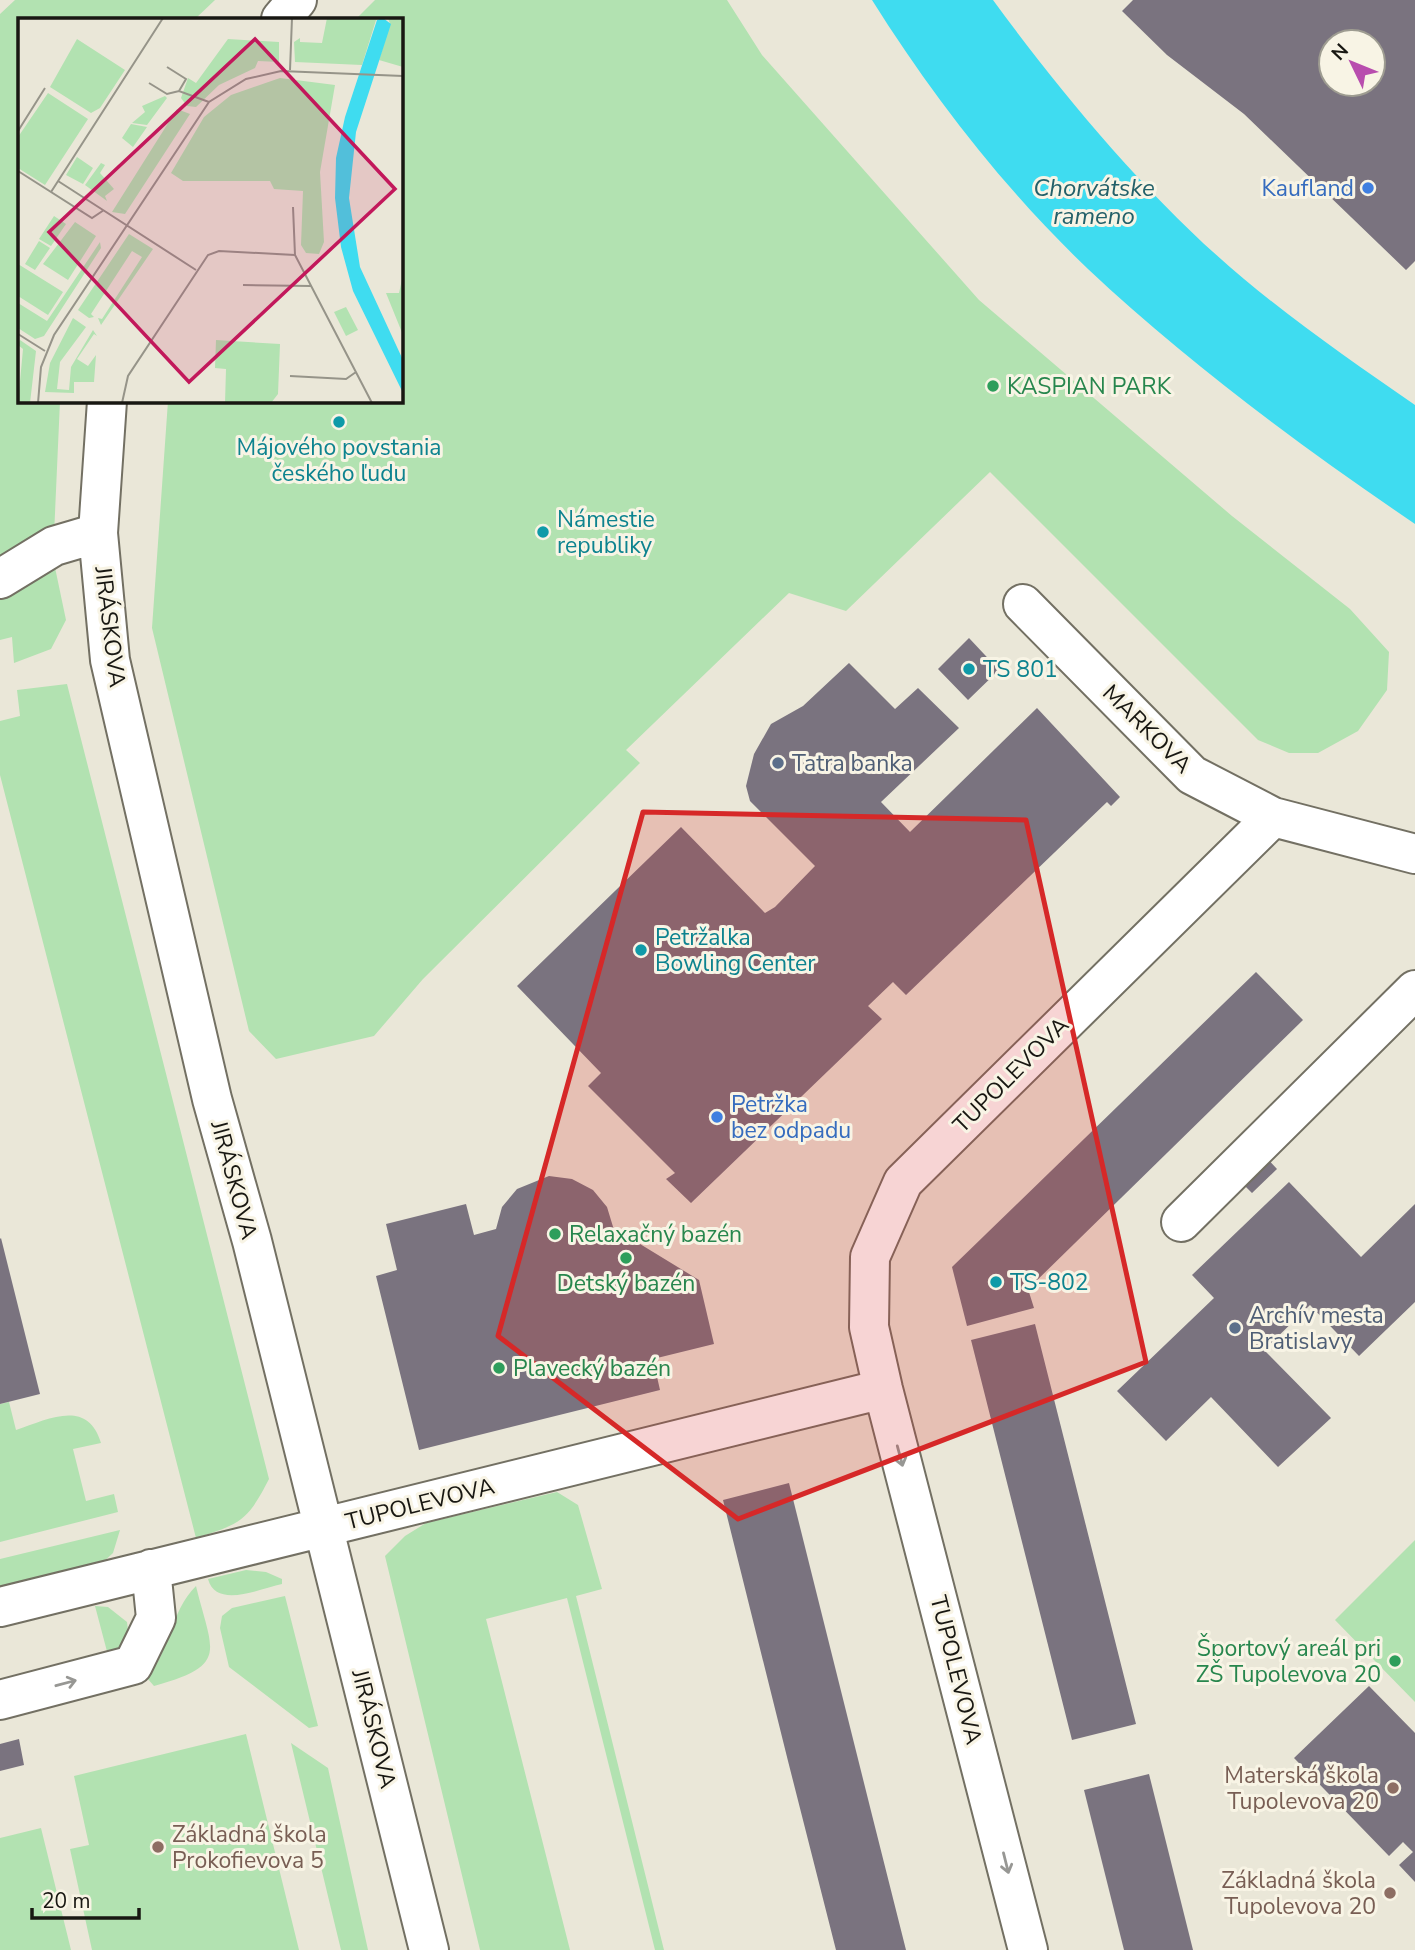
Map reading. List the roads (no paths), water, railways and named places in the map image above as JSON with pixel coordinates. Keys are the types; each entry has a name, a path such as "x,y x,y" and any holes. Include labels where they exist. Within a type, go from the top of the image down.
{"street":[{"path":"282,18 297,0"},
{"name":"JIRÁSKOVA","path":"107,402 99,533 110,660 209,1086 324,1527 429,1950"},
{"path":"0,579 54,546 99,533"},
{"name":"MARKOVA","path":"1023,604 1192,775 1273,817 1415,854"},
{"name":"TUPOLEVOVA","path":"1028,1950 883,1390 869,1327 870,1258 903,1182 1273,817"},
{"path":"1181,1222 1415,990"},
{"name":"TUPOLEVOVA","path":"0,1607 883,1390"},
{"path":"0,1700 133,1665 156,1618 151,1569"}],"water":[{"name":"Chorvátske rameno","path":"872,0 993,0 1079,111 1176,217 1264,296 1415,405 1415,524 1247,403 1165,338 1088,269 999,175 945,107"}],"place":[{"name":"Kaufland","path":"1368,188"},
{"name":"KASPIAN PARK","path":"993,386"},
{"name":"Májového povstania českého ľudu","path":"339,422"},
{"name":"Námestie republiky","path":"543,532"},
{"name":"TS 801","path":"969,669"},
{"name":"Tatra banka","path":"778,763"},
{"name":"Petržalka Bowling Center","path":"641,950"},
{"name":"Petržka bez odpadu","path":"717,1117"},
{"name":"Relaxačný bazén","path":"555,1234"},
{"name":"Detský bazén","path":"626,1258"},
{"name":"TS-802","path":"996,1282"},
{"name":"Archív mesta Bratislavy","path":"1235,1328"},
{"name":"Plavecký bazén","path":"499,1368"},
{"name":"Športový areál pri ZŠ Tupolevova 20","path":"1395,1661"},
{"name":"Materská škola Tupolevova 20","path":"1393,1788"},
{"name":"Základná škola Prokofievova 5","path":"158,1847"},
{"name":"Základná škola Tupolevova 20","path":"1390,1893"}]}
